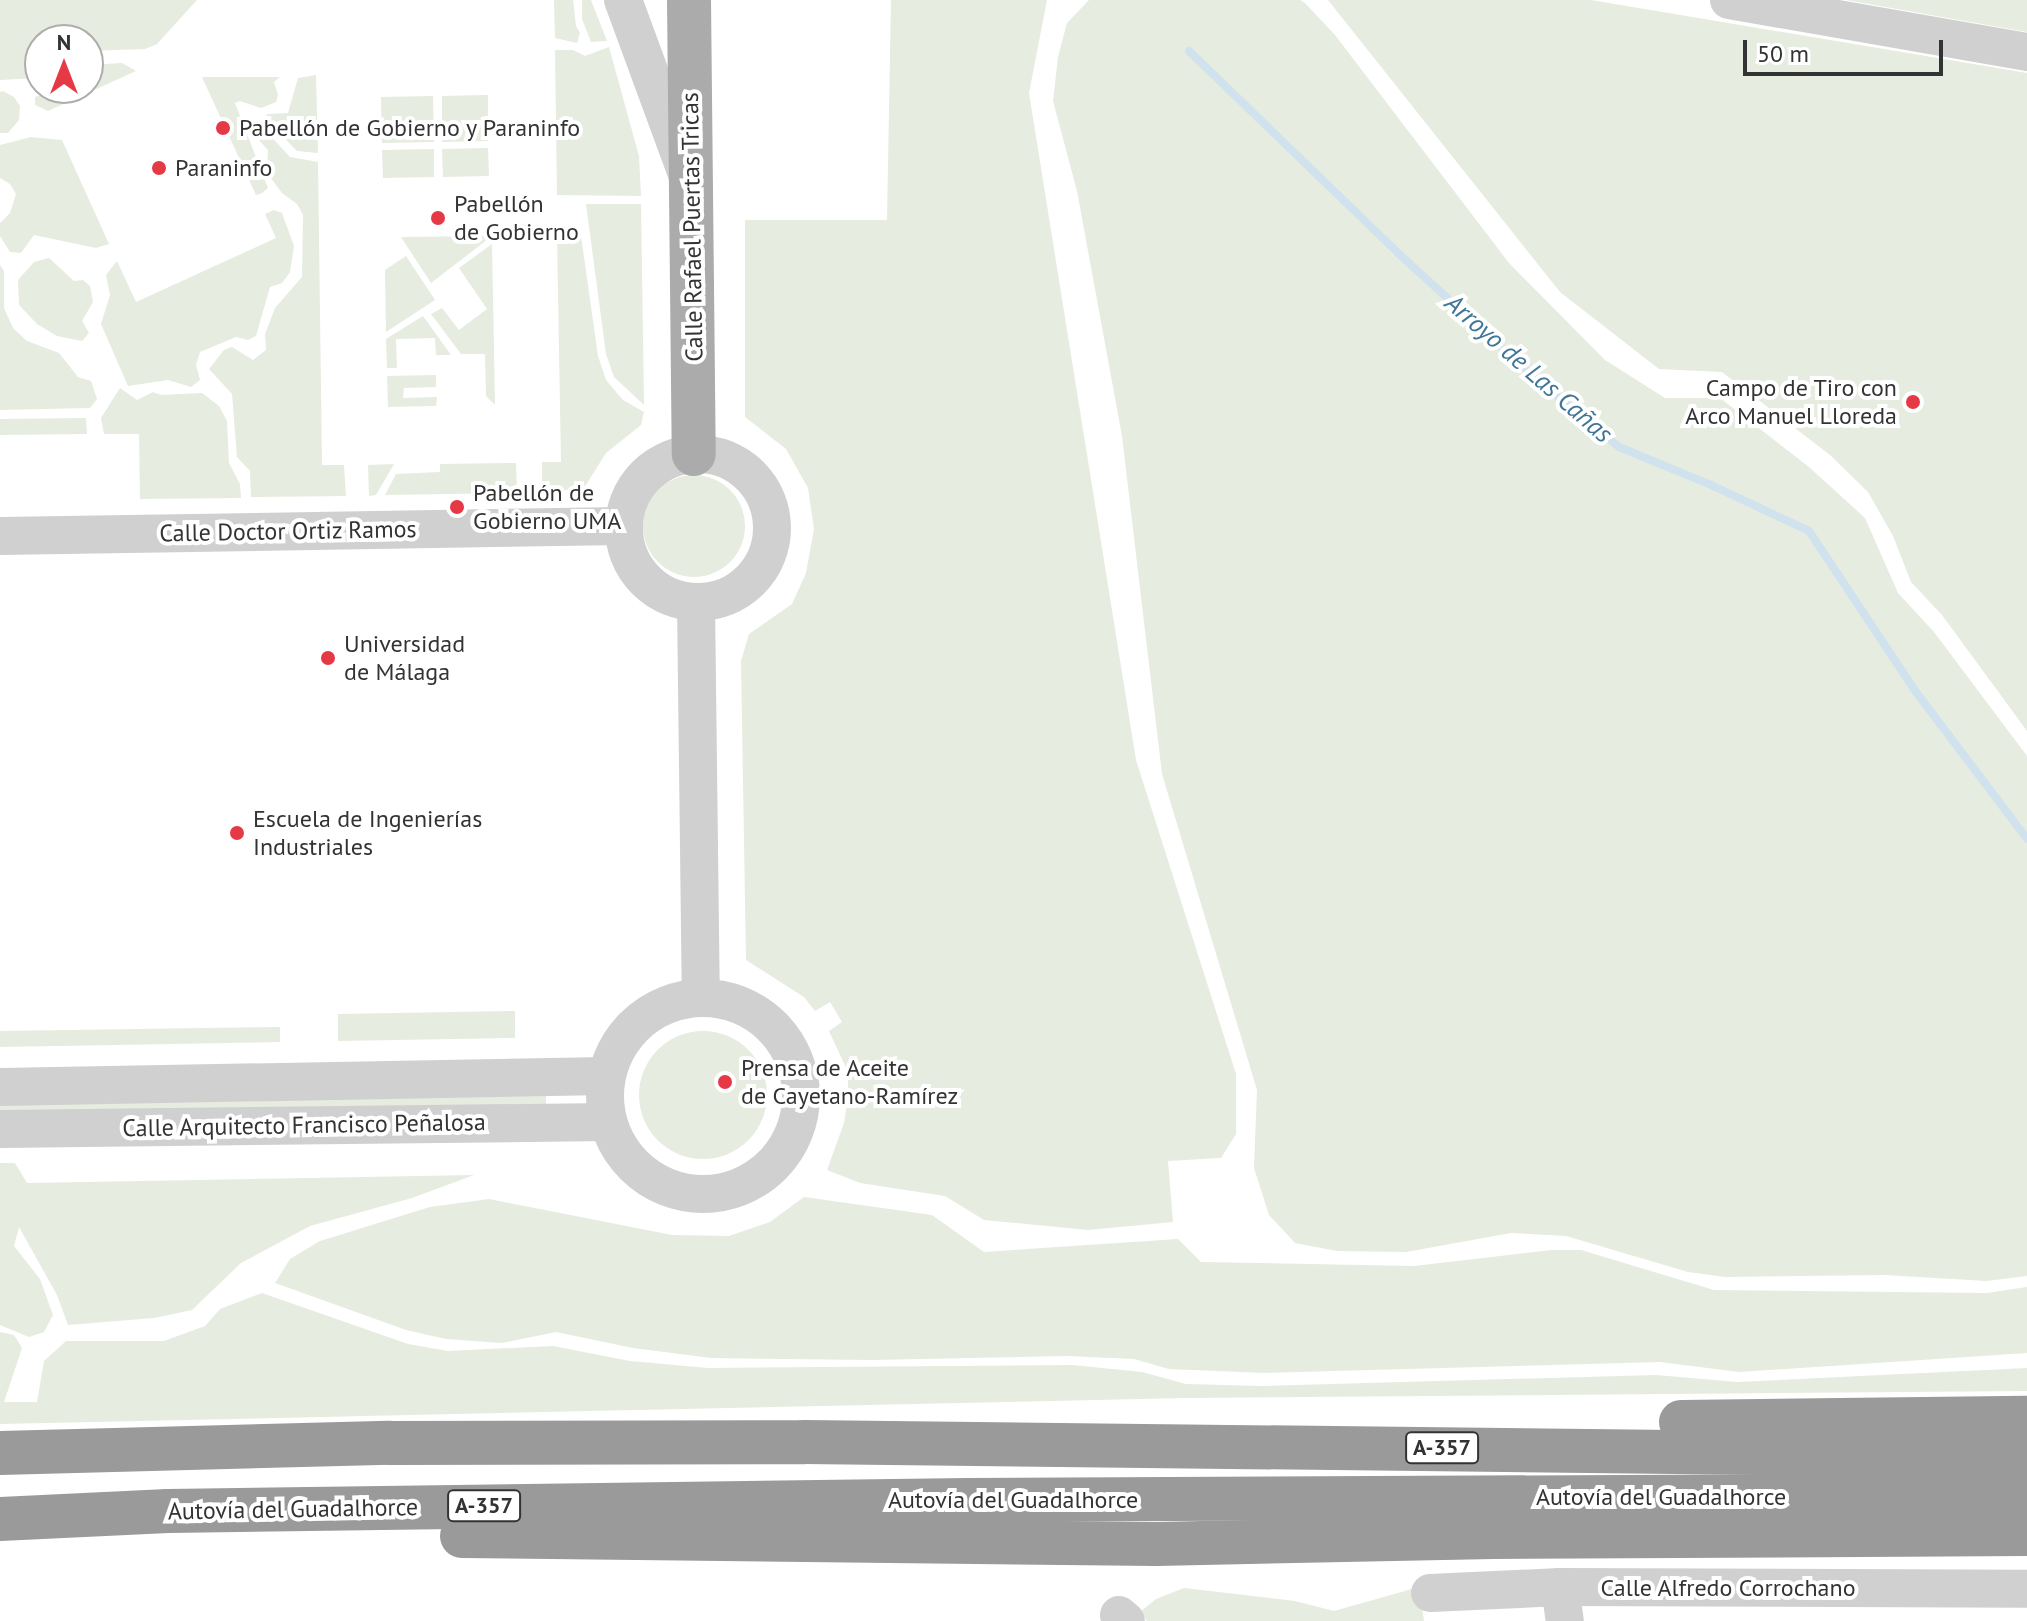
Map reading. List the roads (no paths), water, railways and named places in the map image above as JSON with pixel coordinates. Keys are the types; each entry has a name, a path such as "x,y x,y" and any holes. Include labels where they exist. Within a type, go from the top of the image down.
{"highway":[{"path":"858,1442 1779,1419 2027,1418"},
{"name":"Autovía del Guadalhorce","path":"0,1453 389,1443 858,1442 2027,1456"},
{"name":"Autovía del Guadalhorce","path":"0,1519 168,1511 984,1500 2027,1495"},
{"path":"0,1528 800,1542 1140,1544 1508,1537 2027,1534"}],"main road":[{"name":"Calle Rafael Puertas Tricas","path":"689,0 694,454"}],"street":[{"path":"623,0 691,185"},
{"path":"1729,0 2027,52"},
{"path":"694,454 718,456 740,466 757,483 768,503 773,526 764,560 742,588 721,598 696,602 674,598 637,570 626,549 624,526 629,499 645,476 668,460 694,454"},
{"name":"Calle Doctor Ortiz Ramos","path":"0,536 624,526"},
{"path":"696,602 701,997"},
{"path":"701,997 741,1005 769,1022 790,1049 801,1080 800,1113 789,1144 769,1170 740,1187 708,1194 675,1190 637,1168 622,1152 607,1122 606,1076 615,1050 632,1027 654,1010 681,1000 701,997"},
{"name":"Calle Arquitecto Francisco Peñalosa","path":"0,1087 606,1076"},
{"name":"Calle Arquitecto Francisco Peñalosa","path":"0,1129 607,1122"},
{"name":"Calle Alfredo Corrochano","path":"1430,1593 1562,1604 2027,1589"}],"waterway":[{"name":"Arroyo de Las Cañas","path":"1189,51 1399,254 1534,377 1619,447 1711,485 1809,531 1916,692 2027,839"}],"place":[{"name":"Pabellón de Gobierno y Paraninfo","path":"223,128"},
{"name":"Paraninfo","path":"159,168"},
{"name":"Pabellón de Gobierno","path":"438,218"},
{"name":"Campo de Tiro con Arco Manuel Lloreda","path":"1913,402"},
{"name":"Pabellón de Gobierno UMA","path":"457,507"},
{"name":"Universidad de Málaga","path":"328,658"},
{"name":"Escuela de Ingenierías Industriales","path":"237,833"},
{"name":"Prensa de Aceite de Cayetano-Ramírez","path":"725,1082"}]}
